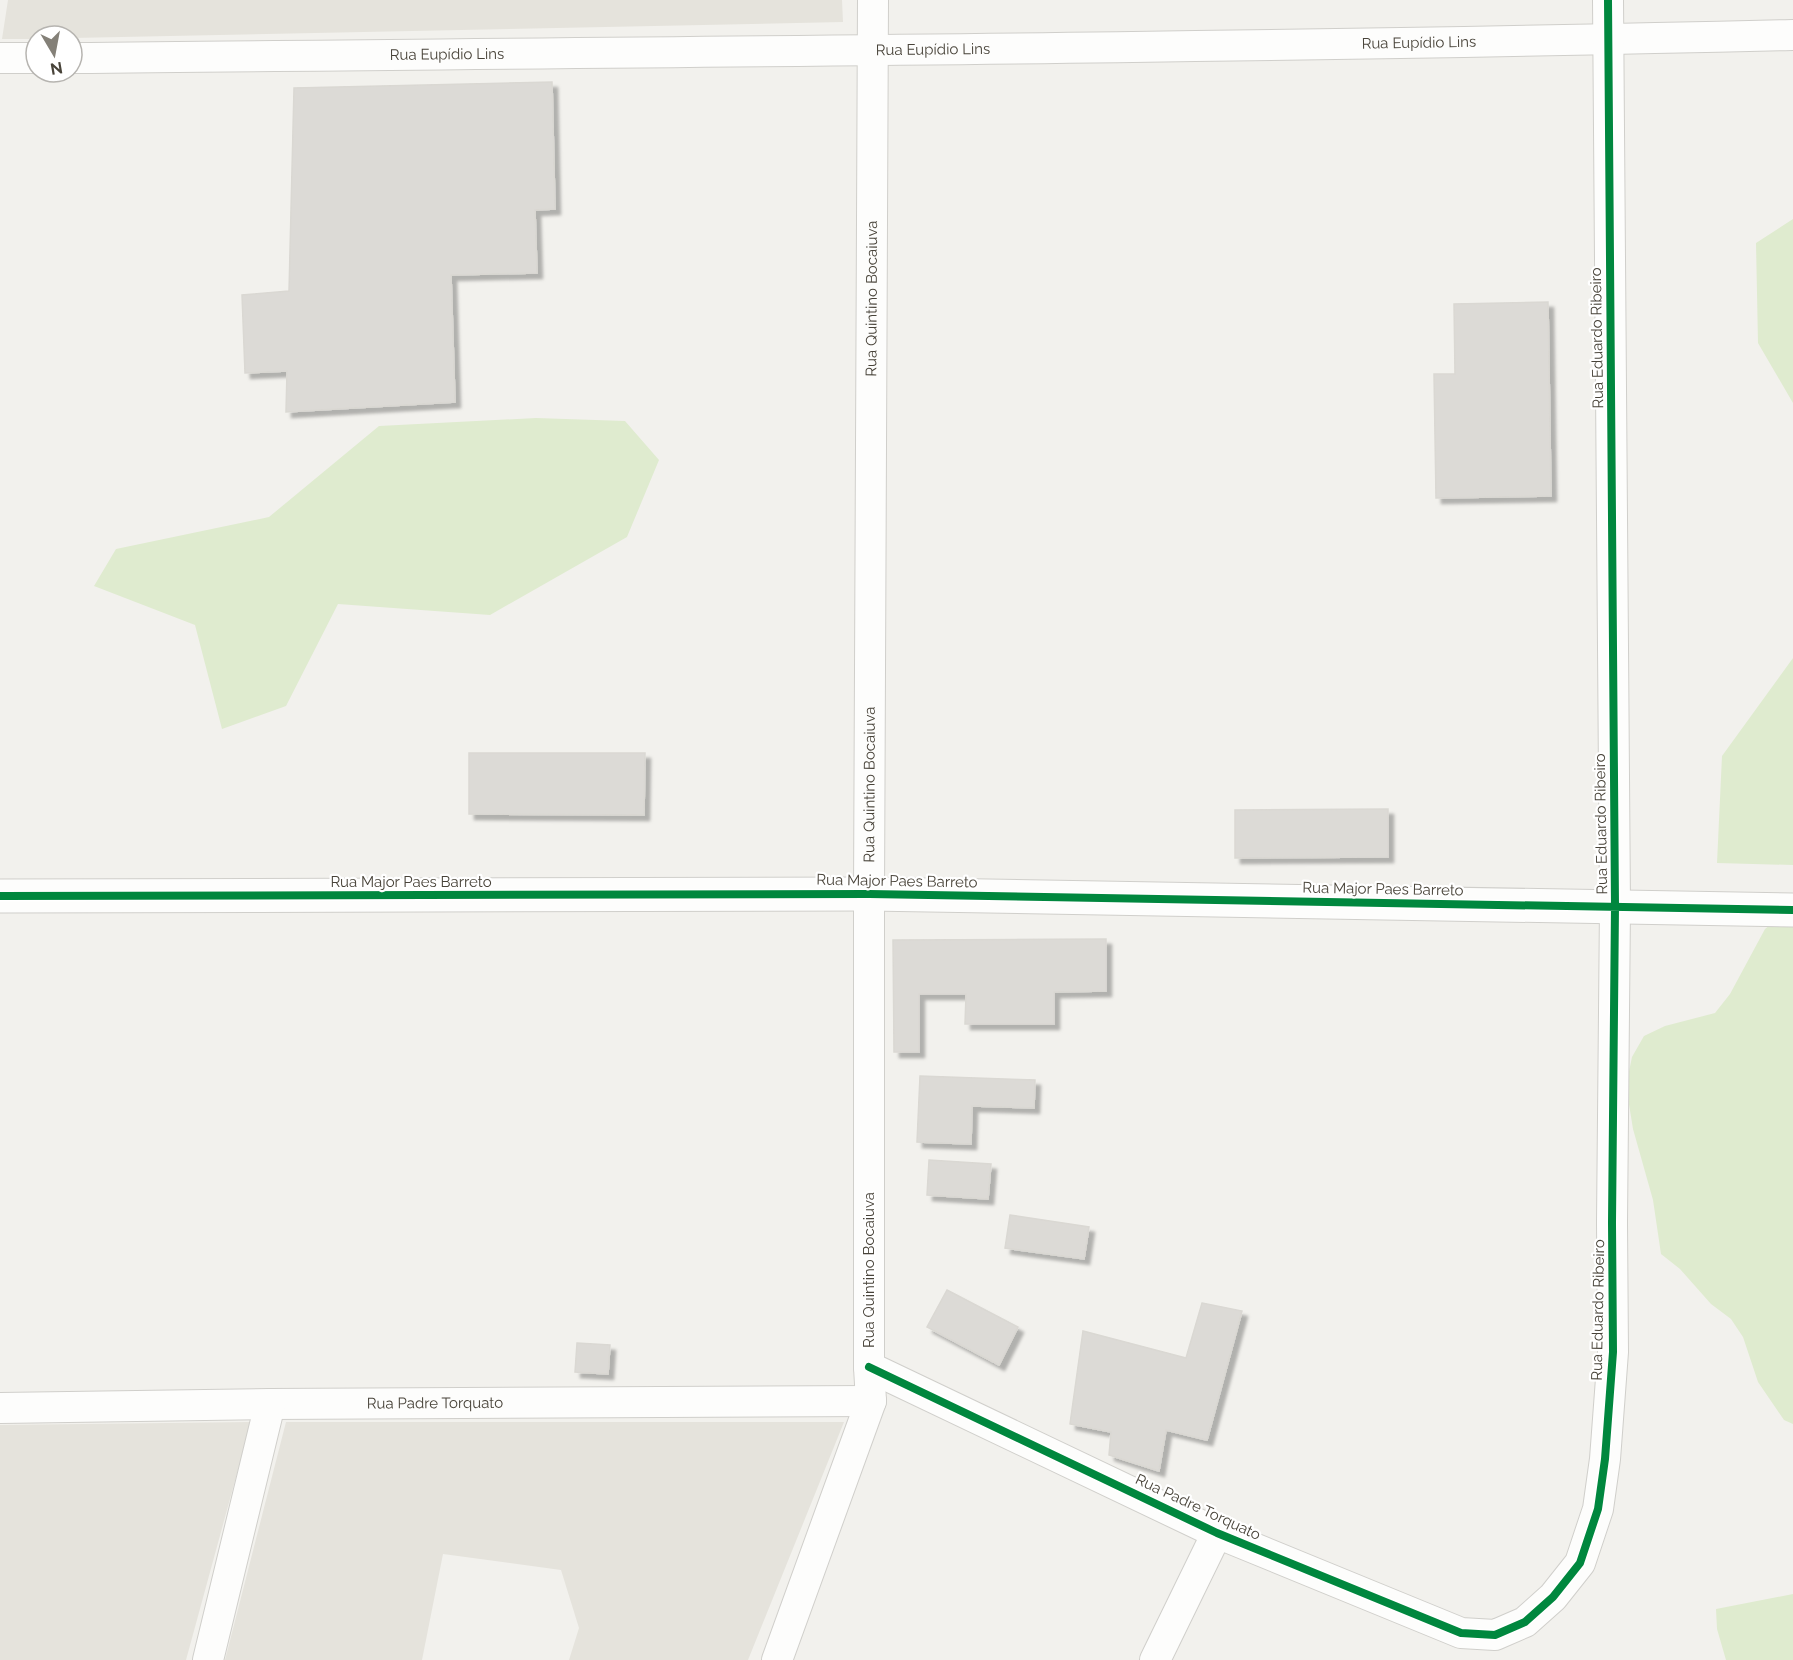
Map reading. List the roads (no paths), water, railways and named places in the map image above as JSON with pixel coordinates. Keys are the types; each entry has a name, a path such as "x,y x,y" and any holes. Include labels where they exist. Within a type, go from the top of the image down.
{"street":[{"name":"Rua Quintino Bocaiuva","path":"777,1660 872,1401 869,1367 869,894 873,0"},
{"name":"Rua Eduardo Ribeiro","path":"1525,1622 1553,1597 1580,1563 1598,1509 1613,1352 1615,906 1608,0"},
{"name":"Rua Eupídio Lins","path":"84,58 874,50 1793,35"},
{"path":"0,58 24,58"},
{"name":"Rua Major Paes Barreto","path":"0,896 869,894 1793,910"},
{"name":"Rua Padre Torquato","path":"869,1367 1217,1533 1461,1633 1496,1635 1525,1622"},
{"name":"Rua Padre Torquato","path":"0,1408 270,1404 872,1401"},
{"path":"208,1660 270,1404"},
{"path":"1155,1660 1217,1533"}]}
